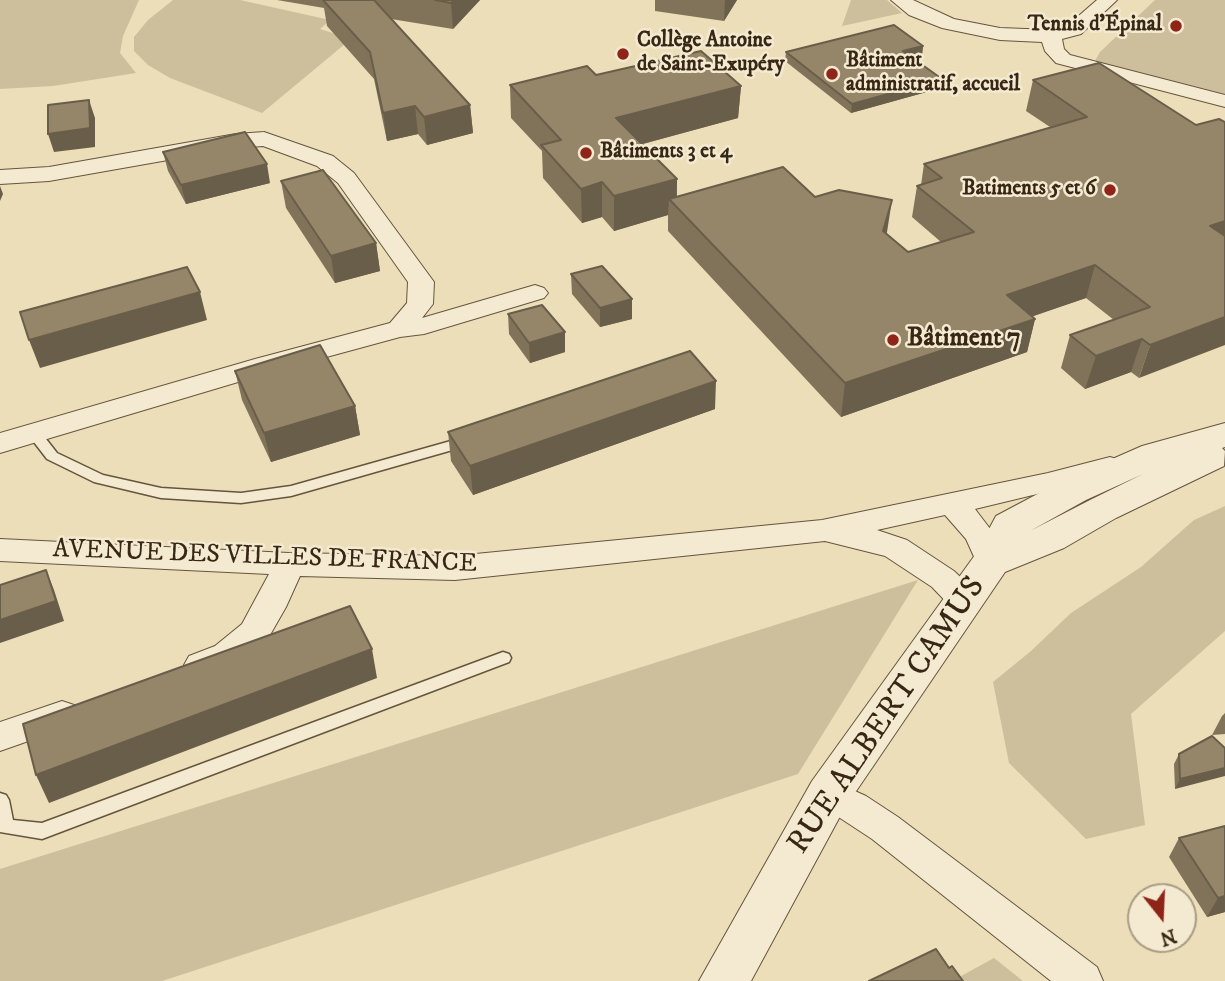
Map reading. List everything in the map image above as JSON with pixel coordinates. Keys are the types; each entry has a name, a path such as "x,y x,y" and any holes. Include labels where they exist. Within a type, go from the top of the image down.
{"street":[{"path":"900,0 916,12 949,24 1000,34 1053,36 1074,30 1108,0"},
{"path":"1053,36 1055,51 1063,59 1225,101"},
{"path":"0,177 49,174 236,141 264,139 302,150 325,161 346,178 421,282 420,304 399,329"},
{"path":"0,443 535,293"},
{"name":"RUE ALBERT CAMUS","path":"724,981 828,795 991,562 1009,526 1073,491 1155,455 1225,435"},
{"name":"RUE ALBERT CAMUS","path":"991,562 1051,538 1103,509 1225,450"},
{"name":"AVENUE DES VILLES DE FRANCE","path":"0,550 289,564 456,568 822,531 1048,483 1155,455"},
{"path":"951,502 979,534 991,562"},
{"name":"AVENUE DES VILLES DE FRANCE","path":"822,531 873,540 896,548 943,579 964,600"},
{"path":"176,674 227,655 254,633 270,607 289,564"},
{"path":"0,737 88,705"},
{"path":"828,795 853,807 885,828 1083,981"}],"lane":[{"path":"34,433 52,456 99,479 160,493 241,498 291,491 429,454 480,437"},
{"path":"0,800 6,827 42,831 503,658"}],"shaded area":[{"path":"0,0 139,0 123,36 120,53 136,73 53,86 0,89"},
{"path":"173,0 240,0 330,20 320,29 351,39 262,113 170,78 148,65 134,51 134,37 148,20"},
{"path":"851,0 887,0 902,13 842,26"},
{"name":"Tennis d'Épinal","path":"1155,0 1225,0 1225,96 1095,61 1100,52"},
{"path":"1225,506 1225,631 1131,714 1145,825 1086,839 1009,763 993,682 1071,613 1141,567 1194,520"},
{"path":"918,580 798,774 162,981 0,981 0,869"},
{"path":"994,958 1023,981 952,981"}],"building":[{"path":"323,0 374,0 470,105 424,117 415,106 383,113 370,52"},
{"name":"Bâtiment administratif, accueil","path":"894,25 923,46 903,51 942,79 852,104 786,52"},
{"path":"701,51 741,86 616,118 677,179 614,196 602,182 581,189 541,145 561,140 510,85 587,66 596,75"},
{"path":"1099,63 1196,125 1219,119 1225,122 1225,221 1210,226 1225,236 1225,317 1150,345 1142,339 1096,356 1070,335 1150,307 1095,265 1007,295 1035,319 845,383 669,199 783,167 815,197 839,190 892,200 883,231 908,252 974,232 917,186 942,178 924,164 1087,117 1033,80"},
{"path":"89,100 90,128 48,134 48,105"},
{"path":"245,132 267,164 181,185 163,152"},
{"path":"323,170 376,243 331,256 281,181"},
{"path":"602,266 632,299 600,308 571,274"},
{"path":"187,267 200,292 29,340 20,312"},
{"path":"542,305 565,332 529,343 508,314"},
{"path":"320,345 355,406 264,433 235,371"},
{"path":"690,351 716,381 470,466 448,432"},
{"path":"46,570 56,601 0,620 0,585"},
{"path":"350,606 372,649 36,775 23,724"},
{"path":"1212,736 1225,748 1225,768 1180,779 1179,754"},
{"path":"1225,826 1225,896 1218,898 1179,838"},
{"path":"936,949 949,968 952,966 963,981 869,981"}],"place":[{"name":"Tennis d'Épinal","path":"1176,26"},
{"name":"Collège Antoine de Saint-Exupéry","path":"623,54"},
{"name":"Bâtiment administratif, accueil","path":"832,74"},
{"name":"Bâtiments 3 et 4","path":"586,153"},
{"name":"Batiments 5 et 6","path":"1110,190"},
{"name":"Bâtiment 7","path":"893,340"}]}
